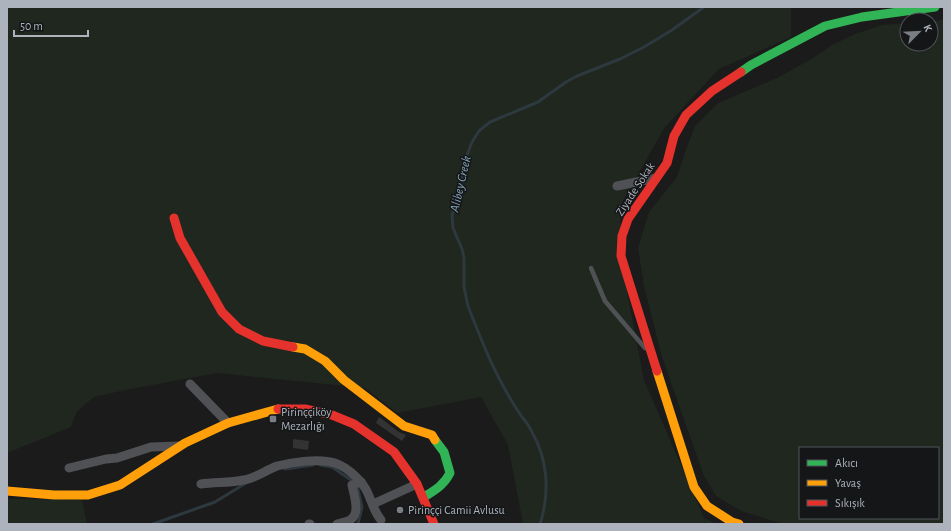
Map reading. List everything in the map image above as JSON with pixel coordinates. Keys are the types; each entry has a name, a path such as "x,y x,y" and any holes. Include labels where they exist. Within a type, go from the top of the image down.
{"street":[{"name":"Ziyade Sokak","path":"738,524 732,522 707,506 694,487 621,256 622,236 628,219 666,163 674,136 686,115 712,91 751,65 825,26 862,17 935,7"},
{"path":"617,186 656,178"},
{"path":"174,218 180,238 222,312 239,329 262,341 305,350 312,353 325,361 344,380 404,426 432,435 444,452 450,473 446,481 439,488 424,498"},
{"path":"190,384 228,423"},
{"path":"7,491 54,495 88,495 120,485 180,446 228,423 277,409 304,409 332,415 354,424 394,452 417,484 434,524"},
{"path":"69,468 106,459 117,458 151,447 180,446"},
{"path":"201,484 243,480 277,467 302,462 324,461 336,463 356,476 361,482 370,496 376,513 384,523"},
{"path":"337,524 350,520 354,516 356,508 352,485 361,482"},
{"path":"373,504 417,484"}],"lane":[{"path":"591,268 605,301 652,356"}],"shaded area":[{"path":"7,7 791,7 791,37 719,69 665,127 620,206 622,265 644,380 704,518 717,524 523,524 508,445 481,397 397,413 365,388 217,373 94,397 77,411 71,427 7,453"},
{"path":"939,20 944,20 944,524 783,524 741,511 716,496 704,476 662,357 644,286 638,248 649,212 677,177 695,126 718,103 777,78 813,58 832,45 855,34 882,25 899,24 899,52 939,52"},
{"path":"7,499 82,500 87,524 7,524"}],"building":[{"path":"379,417 399,432 406,435 402,441 376,423"},
{"path":"293,439 309,441 308,450 293,448"}],"waterway":[{"name":"Alibey Creek","path":"540,524 546,489 546,477 541,454 531,429 512,402 492,364 468,306 464,287 464,258 462,249 453,228 452,215 461,186 466,158 472,142 479,131 490,122 538,102 577,76 620,59 644,47 672,30 704,7"},
{"path":"285,469 313,465"},
{"path":"320,465 332,467 351,480"},
{"path":"153,524 215,502 246,483"},
{"path":"358,489 362,507 358,524"}],"traffic: fast":[{"path":"741,72 751,65 825,26 862,17 935,7"},
{"path":"424,497 442,484 450,473 444,452 435,440"}],"traffic: slow":[{"path":"293,347 305,349 325,361 344,380 404,426 432,435 435,440"},
{"path":"657,371 694,487 707,506 732,522 739,524"},
{"path":"7,491 54,495 88,495 120,485 185,443 228,423 278,409"}],"traffic: jam":[{"path":"657,371 621,256 622,236 628,219 667,163 674,136 686,115 712,91 741,72"},
{"path":"174,218 180,238 222,312 239,329 263,341 293,347"},
{"path":"278,409 305,409 332,415 354,424 394,452 417,484 434,524"}],"place":[{"name":"Pirinççiköy Mezarlığı","path":"273,419"},
{"name":"Pirinççi Camii Avlusu","path":"400,510"}]}
